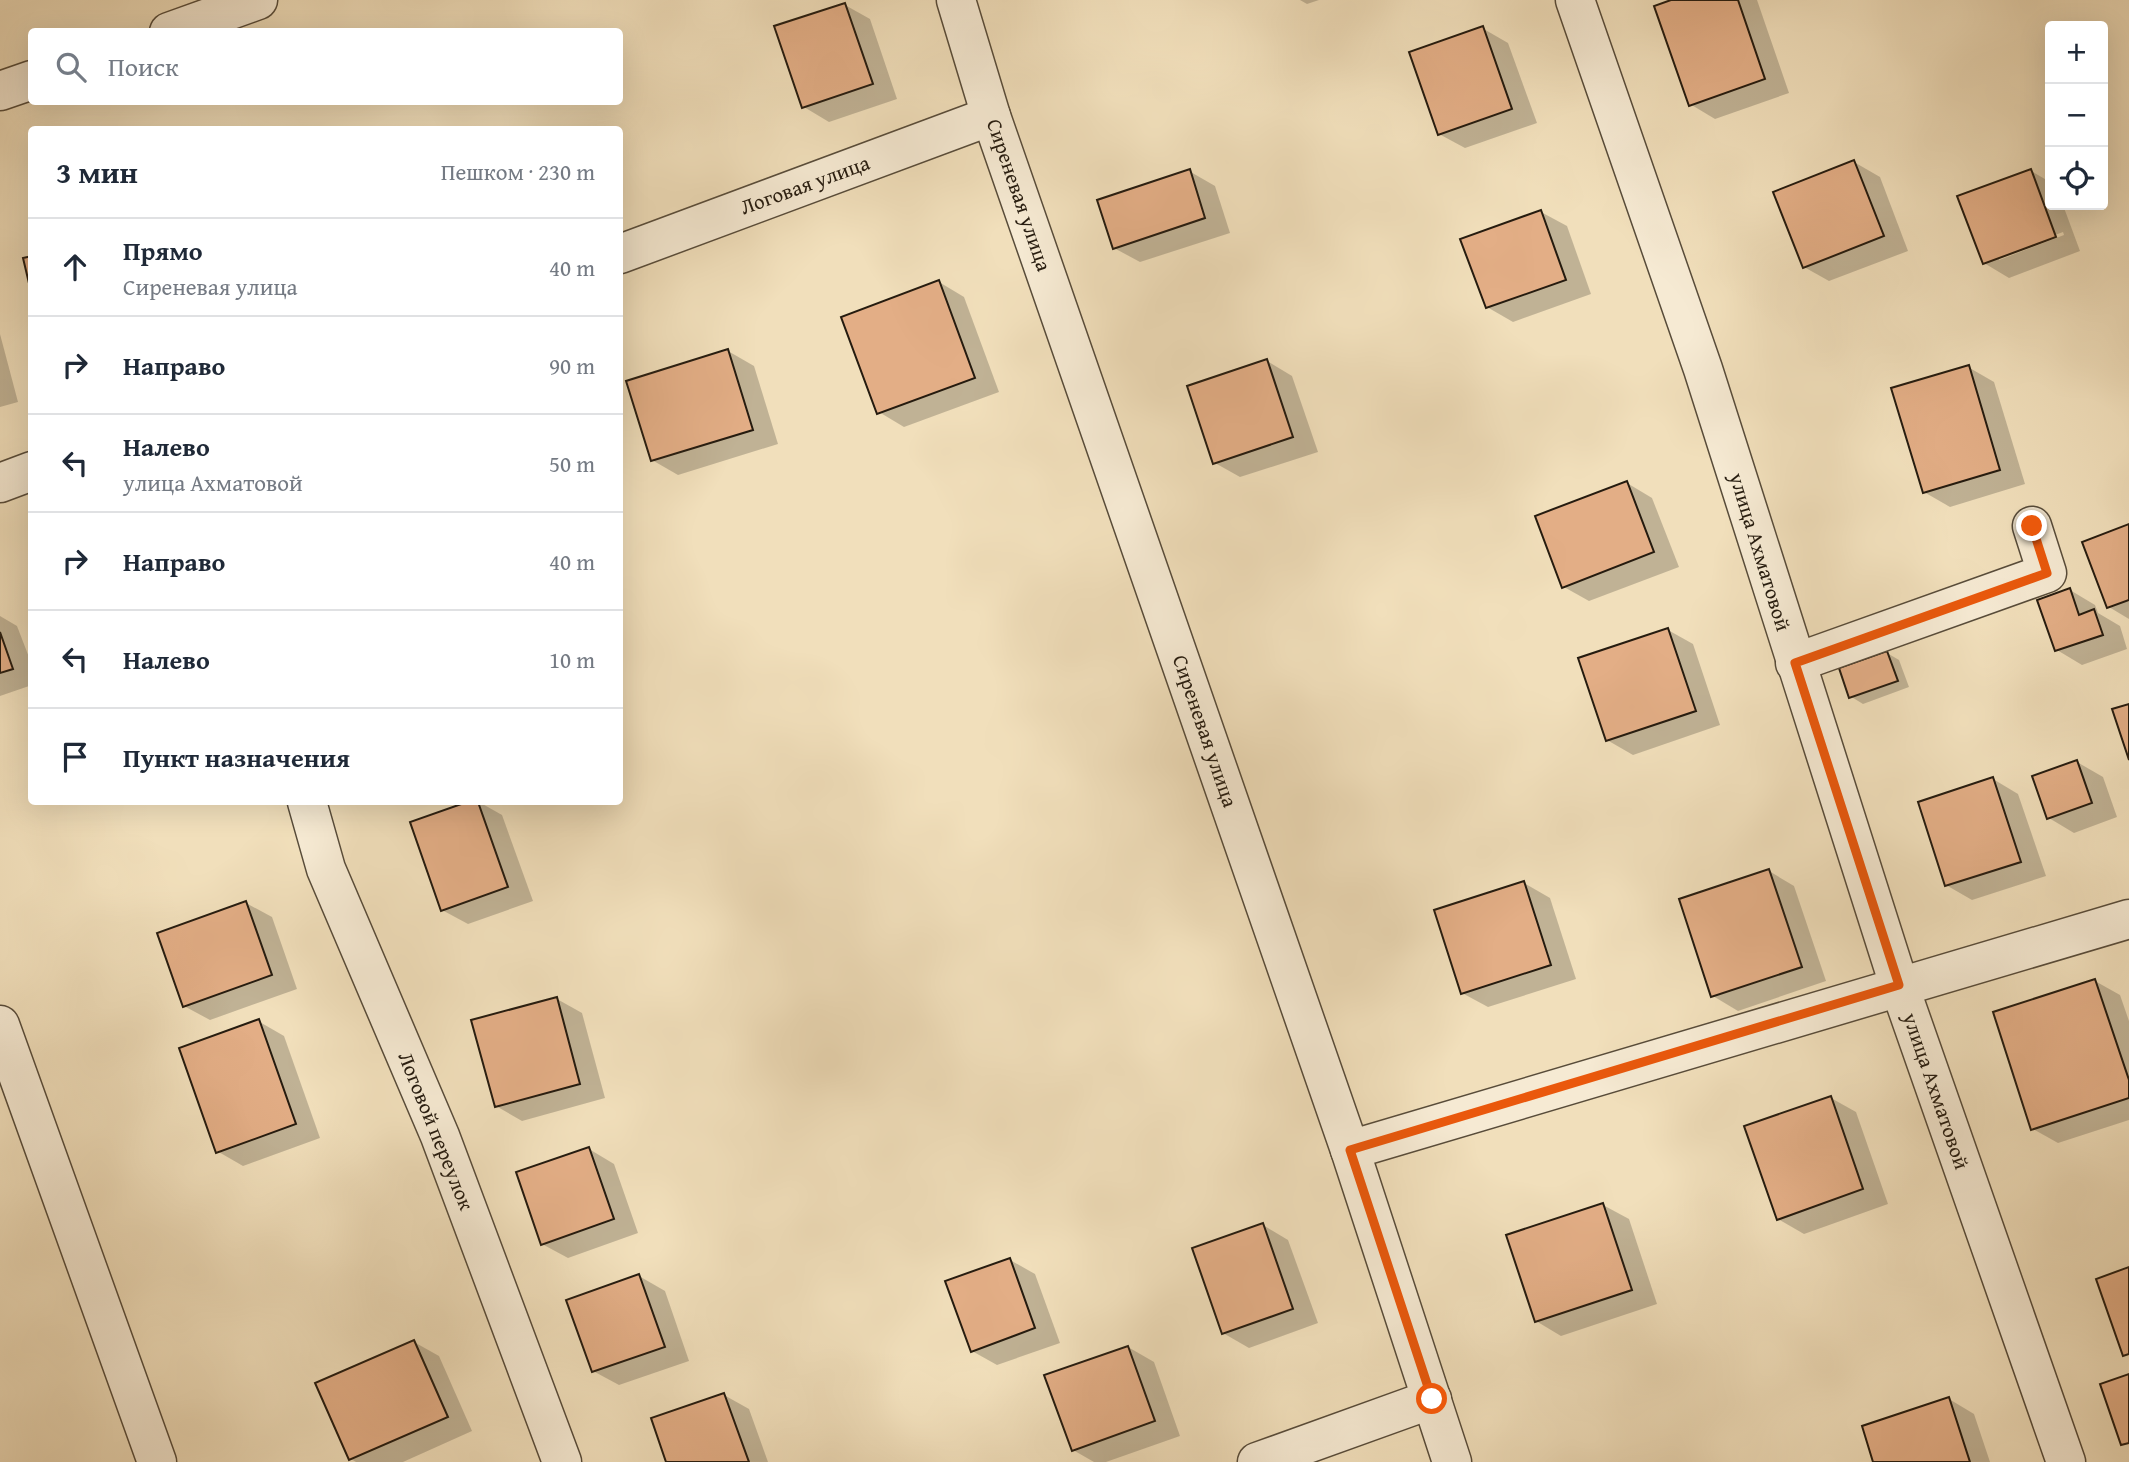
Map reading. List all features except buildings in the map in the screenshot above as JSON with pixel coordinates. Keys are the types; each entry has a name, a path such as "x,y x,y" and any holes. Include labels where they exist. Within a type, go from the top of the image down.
{"street":[{"path":"180,28 258,0"},
{"name":"Сиреневая улица","path":"956,0 991,116 1350,1150 1452,1462"},
{"name":"улица Ахматовой","path":"1575,0 1703,369 1899,985 2066,1462"},
{"path":"0,91 28,81"},
{"name":"Логовая улица","path":"623,253 991,116"},
{"path":"0,482 28,472"},
{"path":"1795,663 2047,573 2032,526"},
{"name":"Логовой переулок","path":"308,805 326,869 440,1136 562,1462"},
{"path":"1350,1150 1899,985 2129,919"},
{"path":"0,1025 157,1462"},
{"path":"1257,1462 1432,1399"}],"route":[{"path":"1432,1399 1350,1150 1899,985 1795,663 2047,573 2032,526"}]}
